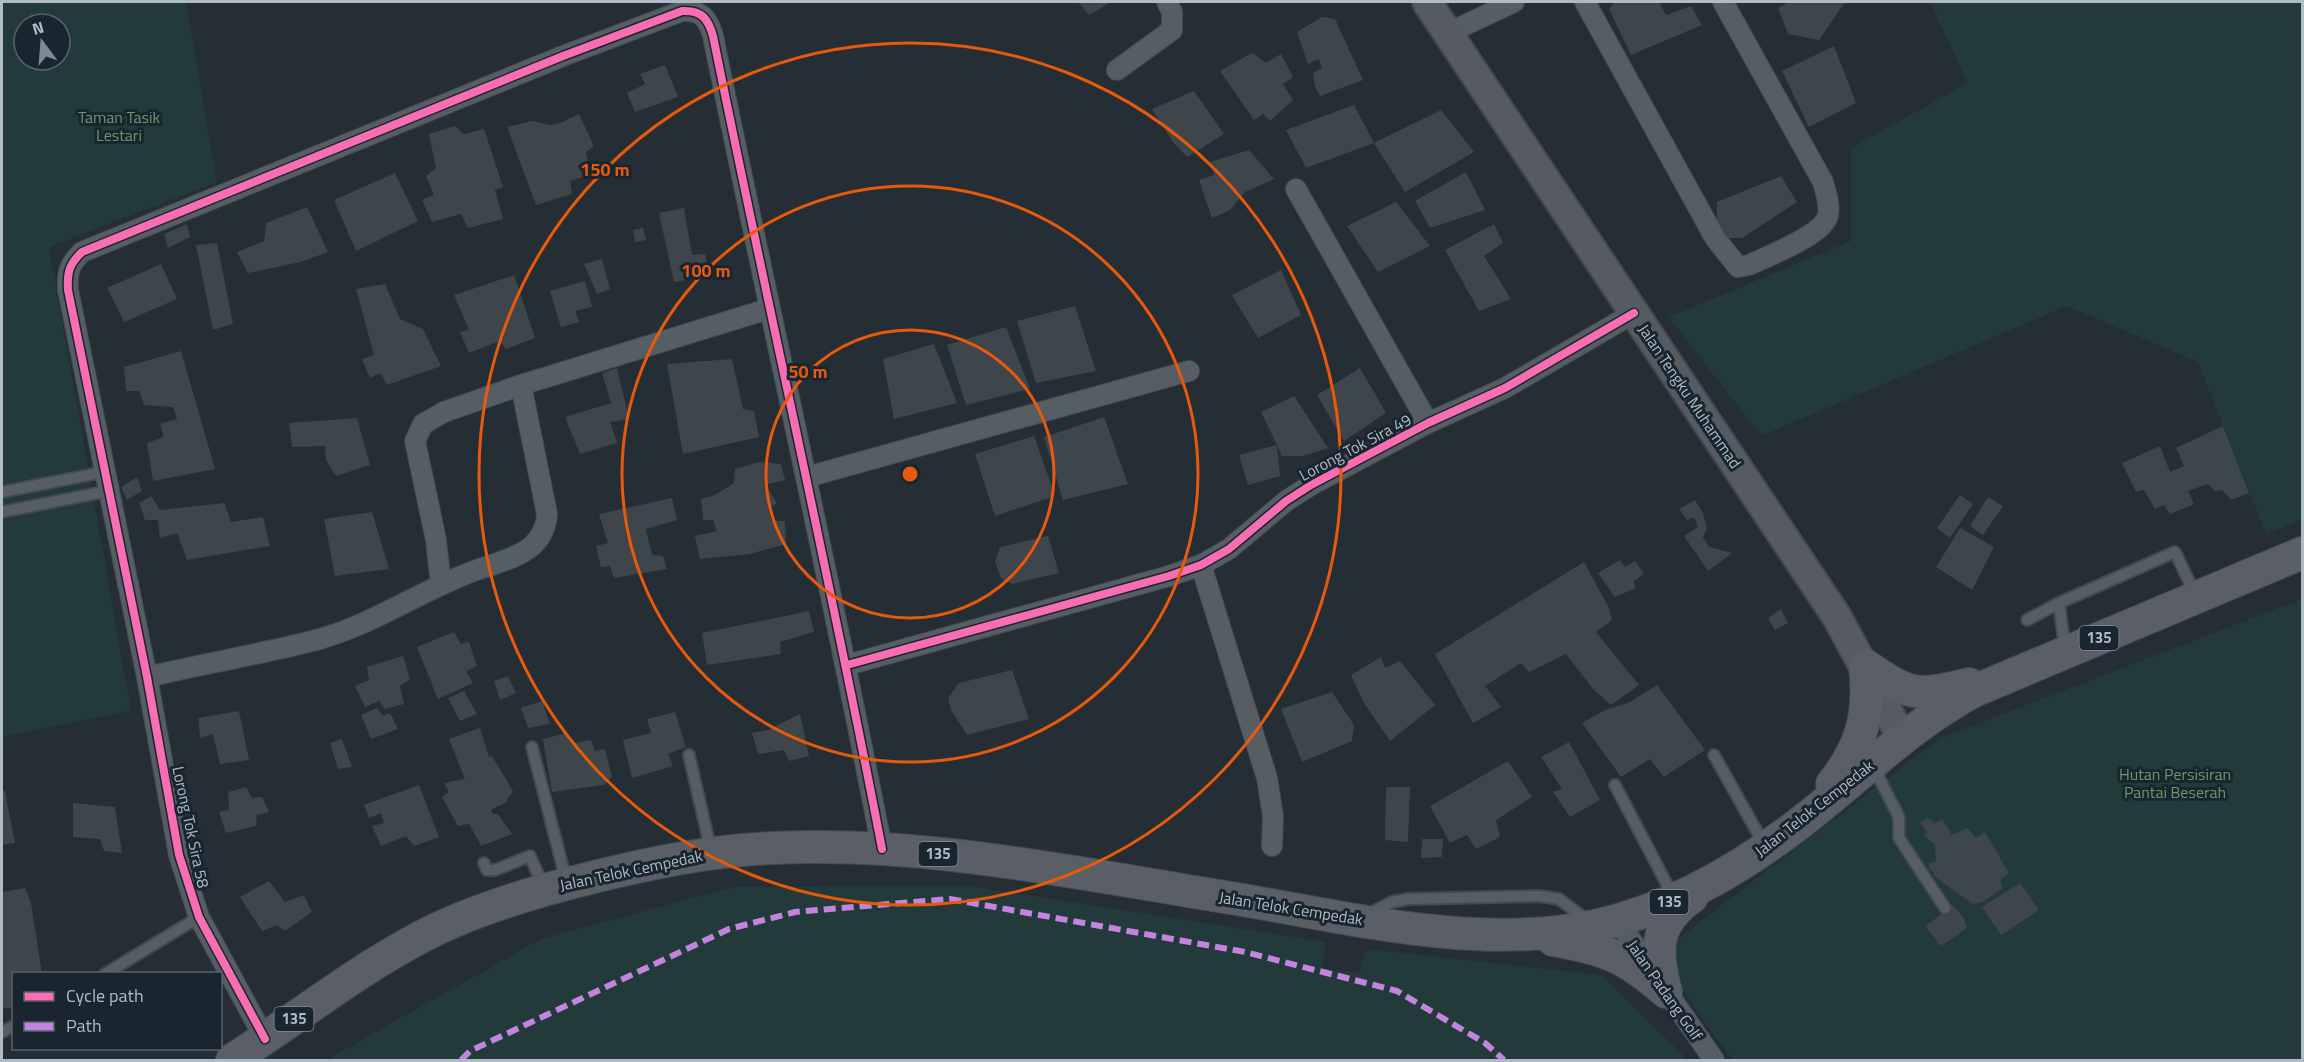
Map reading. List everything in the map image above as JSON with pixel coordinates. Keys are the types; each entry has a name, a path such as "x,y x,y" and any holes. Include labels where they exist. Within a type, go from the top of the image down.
{"main road":[{"name":"Jalan Tengku Muhammad","path":"1427,2 1800,559 1865,665 1902,738"},
{"name":"Jalan Telok Cempedak","path":"232,1060 367,969 422,936 555,886 685,857 712,854 793,847 882,849 1000,861 1426,929 1510,934 1550,933 1606,923 1674,899 1719,878 1796,826 1902,738 1950,704 2065,652 2302,553"},
{"path":"1865,665 1906,691 1924,692 2022,671"},
{"path":"1796,826 1836,779 1856,749 1866,709 1865,665"},
{"path":"1666,992 1659,965 1661,933 1668,919 1681,905 1719,878"},
{"path":"1510,934 1595,948 1620,957 1638,968 1666,992"}],"street":[{"path":"1117,70 1172,30 1172,12 1167,2"},
{"path":"1448,33 1514,2"},
{"path":"1585,2 1715,238 1738,267 1749,265 1819,230 1828,217 1828,200 1823,182 1723,2"},
{"name":"Lorong Tok Sira 58","path":"265,1039 199,917 179,855 147,677 68,290 67,275 71,262 82,252 211,198 668,15 695,11 703,16 713,36 768,309"},
{"path":"1296,189 1428,423"},
{"path":"441,585 436,540 415,441 418,432 432,417 521,385 768,309 847,665 882,849"},
{"name":"Lorong Tok Sira 49","path":"847,665 1169,576 1201,565 1229,549 1286,501 1311,485 1428,423 1515,383 1634,313"},
{"path":"807,477 1189,371"},
{"path":"147,677 316,640 368,620 441,585 527,551 546,523 547,514 521,385"},
{"path":"1201,565 1267,778 1273,816 1272,846"},
{"name":"Jalan Padang Golf","path":"1606,923 1666,992 1714,1060"}],"lane":[{"path":"2,492 106,481"},
{"path":"2,512 106,481"},
{"path":"2027,620 2059,603 2175,552 2196,597"},
{"path":"2059,603 2065,652"},
{"path":"532,747 555,886"},
{"path":"689,755 712,854"},
{"path":"1714,756 1765,846"},
{"path":"1872,764 1899,817 1899,838 1945,908"},
{"path":"1615,785 1674,899"},
{"path":"484,863 488,870 495,870 530,856 555,886"},
{"path":"1361,919 1392,902 1408,899 1539,896 1559,899 1606,923"},
{"path":"108,972 199,917"}],"green space":[{"name":"Taman Tasik Lestari","path":"2,2 186,2 217,182 49,247 131,711 2,737"},
{"path":"1930,2 2302,2 2302,519 2266,535 2198,362 2067,306 1761,436 1669,317 1851,241 1851,148 1968,83"},
{"name":"Hutan Persisiran Pantai Beserah","path":"2302,599 2302,1060 1732,1060 1670,973 1674,942 1940,738"},
{"path":"970,886 1326,942 1322,968 1359,973 1367,949 1601,975 1686,1060 326,1060 541,939 733,887"}],"building":[{"path":"1078,2 1111,2 1089,15"},
{"path":"1615,2 1659,2 1666,15 1691,6 1702,25 1631,55 1609,9"},
{"path":"1789,2 1845,2 1819,40 1788,34 1778,8"},
{"path":"1322,17 1335,19 1363,80 1320,96 1315,87 1313,73 1322,68 1319,59 1308,64 1297,32"},
{"path":"1834,46 1856,103 1809,127 1782,71"},
{"path":"1252,53 1266,63 1281,54 1293,77 1283,84 1293,100 1270,121 1263,114 1254,120 1220,71"},
{"path":"665,65 678,97 635,112 627,93 645,84 640,74"},
{"path":"1194,91 1224,134 1187,157 1173,142 1152,109"},
{"path":"1354,105 1374,143 1306,168 1286,130"},
{"path":"1441,110 1474,152 1405,192 1374,143"},
{"path":"579,114 594,146 586,152 590,175 570,181 572,194 536,205 507,127 533,121 550,125 561,123"},
{"path":"455,126 464,134 484,129 503,187 495,190 503,219 468,228 461,214 432,222 422,200 434,195 426,176 436,168 429,134"},
{"path":"1249,150 1274,179 1245,192 1230,210 1212,218 1199,180 1214,175 1210,162"},
{"path":"1466,172 1485,210 1430,228 1415,201"},
{"path":"395,173 418,221 356,251 334,200"},
{"path":"1781,176 1797,202 1742,238 1717,238 1717,202"},
{"path":"1396,202 1430,246 1378,272 1347,226"},
{"path":"307,207 328,252 301,262 248,273 237,252 264,241 266,223"},
{"path":"684,208 692,255 705,254 709,276 674,282 659,213"},
{"path":"187,224 190,237 168,248 164,234"},
{"path":"1494,224 1503,243 1484,256 1511,299 1479,311 1445,250"},
{"path":"643,228 646,240 635,242 633,230"},
{"path":"217,243 233,324 213,330 196,245"},
{"path":"602,259 610,289 597,294 584,264"},
{"path":"161,264 177,299 124,322 107,288"},
{"path":"1281,270 1301,315 1258,338 1232,295"},
{"path":"514,275 535,338 506,349 500,341 469,353 460,332 469,330 454,295"},
{"path":"585,281 592,307 575,311 579,322 561,327 550,291"},
{"path":"385,284 400,319 423,329 441,366 387,385 380,373 370,378 362,359 374,355 356,289"},
{"path":"1075,306 1096,371 1036,383 1017,321"},
{"path":"1006,327 1030,389 966,405 947,345"},
{"path":"934,344 957,403 894,419 883,359"},
{"path":"181,351 215,469 153,481 147,443 164,437 160,424 177,419 173,407 144,405 139,391 126,391 124,367"},
{"path":"732,359 743,409 754,411 759,437 683,454 667,364"},
{"path":"617,368 629,419 610,422 617,443 580,454 565,417 611,403 602,373"},
{"path":"1360,368 1386,413 1344,441 1317,395"},
{"path":"1294,396 1328,448 1303,456 1282,456 1261,412"},
{"path":"1104,417 1128,484 1063,500 1044,437"},
{"path":"357,418 370,465 336,476 326,460 325,446 292,447 289,423"},
{"path":"2223,426 2249,493 2231,500 2222,490 2215,491 2208,484 2188,491 2194,504 2170,514 2164,505 2155,509 2144,490 2136,492 2122,463 2160,446 2170,472 2184,466 2176,448"},
{"path":"1034,436 1055,496 995,516 975,454"},
{"path":"1277,445 1280,476 1248,485 1239,455"},
{"path":"759,462 781,464 785,480 765,485 777,503 768,509 772,521 785,521 786,544 750,554 700,559 695,536 717,531 713,520 703,520 701,499 715,495 734,483 735,469"},
{"path":"137,477 142,491 127,500 121,487"},
{"path":"1960,495 1973,504 1950,538 1937,528"},
{"path":"151,496 160,510 224,503 231,522 263,517 270,546 187,560 177,533 160,538 158,520 145,520 139,503"},
{"path":"1988,497 2003,506 1983,535 1970,526"},
{"path":"672,498 677,520 646,529 652,555 663,556 667,569 614,578 610,566 601,567 596,546 608,543 599,514"},
{"path":"1695,500 1703,513 1707,529 1703,537 1709,547 1732,553 1708,571 1684,536 1698,527 1694,517 1687,520 1679,509"},
{"path":"372,512 389,569 335,576 324,519"},
{"path":"1960,528 1994,547 1972,590 1936,567"},
{"path":"1048,536 1059,573 1012,584 1001,578 995,561 1000,547"},
{"path":"1620,560 1625,567 1635,561 1644,574 1633,582 1636,588 1615,597 1598,573"},
{"path":"1584,562 1608,606 1612,620 1596,632 1639,685 1611,705 1593,689 1566,654 1529,672 1521,663 1485,686 1501,707 1473,723 1435,654"},
{"path":"1781,609 1788,623 1775,630 1768,618"},
{"path":"809,611 814,632 780,642 781,654 707,665 702,633"},
{"path":"454,632 461,644 469,642 477,666 466,671 473,683 438,699 417,647"},
{"path":"403,656 410,679 400,686 404,704 385,709 379,701 365,707 355,686 369,680 367,667"},
{"path":"1381,657 1385,668 1400,661 1435,705 1390,741 1364,703 1351,675"},
{"path":"1012,670 1029,719 967,735 951,710 948,698 959,683"},
{"path":"508,676 516,693 500,700 494,681"},
{"path":"1657,685 1705,750 1664,777 1650,759 1621,777 1582,723 1607,709 1628,703"},
{"path":"464,691 477,714 460,721 448,698"},
{"path":"1332,692 1354,725 1352,741 1302,762 1281,709"},
{"path":"542,701 550,724 528,728 521,708"},
{"path":"377,708 383,716 390,713 398,729 371,739 361,715"},
{"path":"239,711 249,760 220,764 213,734 200,738 198,718"},
{"path":"675,712 686,747 668,754 673,766 632,778 623,740 651,733 647,719"},
{"path":"800,714 809,756 789,761 784,750 758,754 752,733 768,730"},
{"path":"480,728 489,757 492,756 513,791 505,803 491,810 493,814 498,814 512,834 481,846 469,824 458,826 442,797 449,792 444,783 465,779 449,739"},
{"path":"567,733 571,744 591,740 595,751 605,749 612,777 604,785 552,792 543,739"},
{"path":"342,739 352,767 338,769 330,743"},
{"path":"1569,742 1600,800 1570,817 1553,792 1562,789 1541,757"},
{"path":"1508,761 1532,797 1496,820 1500,837 1476,849 1467,835 1450,843 1430,806"},
{"path":"419,785 439,837 414,846 406,836 381,846 372,826 384,823 381,813 369,818 364,805"},
{"path":"246,787 252,798 262,797 269,812 257,815 256,826 226,833 219,812 229,810 228,792"},
{"path":"1386,787 1410,787 1408,842 1385,840"},
{"path":"2,791 5,791 15,843 2,845"},
{"path":"73,803 115,807 122,853 104,851 100,839 73,837"},
{"path":"1927,817 1935,823 1942,819 1952,835 1967,828 1976,838 1985,832 2009,873 2000,880 2003,888 1983,902 1973,904 1934,876 1934,872 1929,870 1929,863 1936,862 1935,845 1924,835 1927,832 1920,823"},
{"path":"1422,839 1443,839 1442,857 1421,858"},
{"path":"269,881 285,902 304,895 312,912 285,931 277,925 262,931 240,897"},
{"path":"2020,883 2039,910 2001,935 1982,907"},
{"path":"25,888 31,903 42,972 12,972 12,1008 2,1008 2,892"},
{"path":"1953,906 1964,918 1967,928 1941,946 1925,926"}],"marked path":[{"path":"461,1060 470,1051 729,929 795,912 950,899 1245,952 1397,991 1485,1043 1504,1060"}],"cycle path":[{"path":"265,1039 199,917 179,855 147,677 68,290 70,269 82,252 563,56 682,11 694,12 703,16 713,36 882,849"},
{"path":"847,665 1169,576 1201,565 1229,549 1286,501 1311,485 1428,423 1505,388 1634,313"}]}
